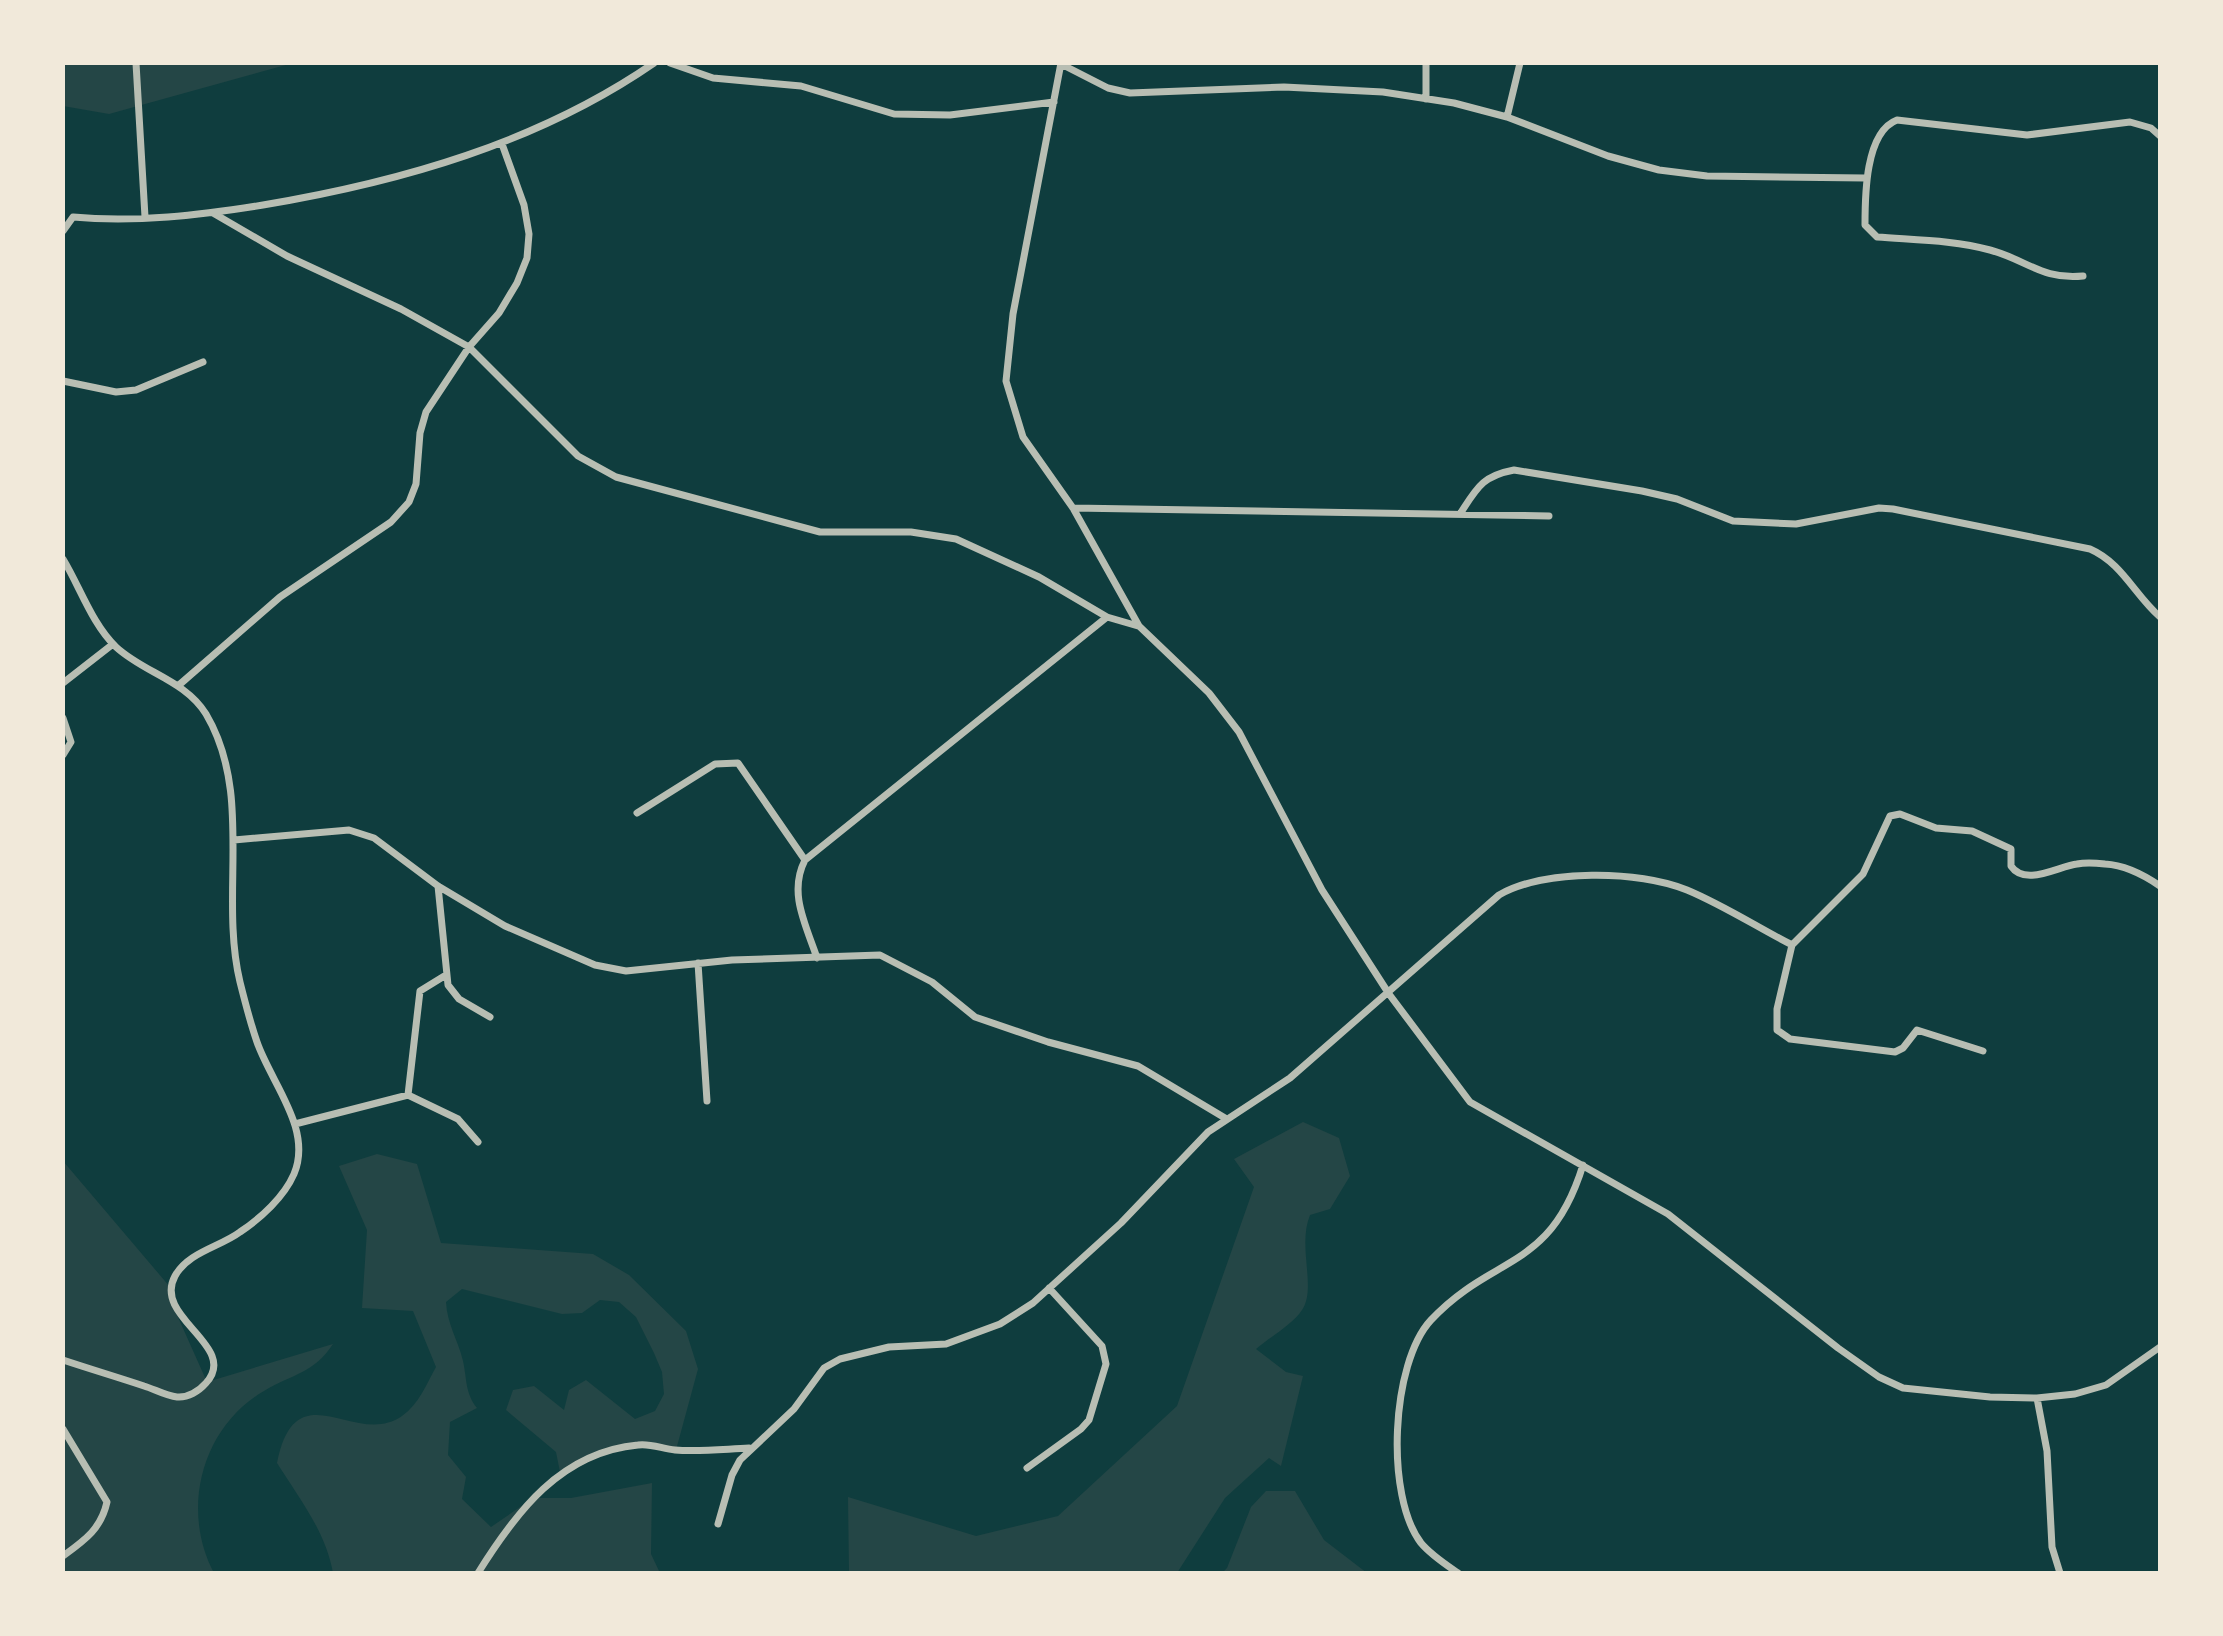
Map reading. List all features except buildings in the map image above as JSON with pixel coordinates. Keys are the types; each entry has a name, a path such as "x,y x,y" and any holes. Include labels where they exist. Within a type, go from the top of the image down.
{"street":[{"path":"136,63 145,217"},
{"path":"63,213 73,217 145,217 213,213 350,187 434,166 502,144 582,108 654,63"},
{"path":"670,63 713,78 801,86 894,114 950,115 1054,102"},
{"path":"1865,177 1707,176 1658,170 1608,156 1507,117 1426,99 1335,87 1130,93 1108,88 1061,63 1013,314 1006,381 1023,437 1073,508 1139,626 1209,693 1239,732 1322,890 1388,994 1470,1102 1545,1147 1668,1214 1879,1377 1903,1388 2037,1398 2075,1394 2106,1385 2159,1348"},
{"path":"1426,63 1426,99"},
{"path":"1507,117 1520,63"},
{"path":"2083,276 2056,277 1992,250 1963,244 1877,237 1865,225 1865,177 1885,128 1897,120 2027,135 2130,122 2151,128 2160,136"},
{"path":"179,685 280,597 391,522 409,502 416,484 420,433 426,412 469,347 499,313 517,283 527,258 529,234 524,205 502,144"},
{"path":"213,213 287,256 401,309 469,347 578,456 616,477 820,532 911,532 956,539 1039,577 1107,617 1139,626"},
{"path":"63,231 73,217"},
{"path":"63,381 116,392 135,390 203,362"},
{"path":"1460,514 1481,483 1493,474 1514,470 1653,493 1733,521 1796,524 1879,508 1893,509 2090,549 2108,557 2146,605 2160,617"},
{"path":"1073,508 1549,516"},
{"path":"63,559 113,644 131,659 179,685 204,712 219,740 227,773 234,840 233,945 240,981 257,1044 299,1136 294,1174 281,1197 240,1232 191,1258 177,1272 170,1287 173,1306 212,1353 214,1366 210,1379 198,1392 178,1397 63,1360"},
{"path":"817,958 796,896 797,876 805,860 1107,617"},
{"path":"63,683 113,644"},
{"path":"63,718 71,742 63,755"},
{"path":"638,813 715,764 738,763 805,860"},
{"path":"1983,1051 1917,1030 1903,1048 1884,1052 1782,1035 1777,1030 1777,1009 1792,945 1863,874 1890,816 1897,813 1936,828 1972,831 2008,848 2012,852 2011,866 2017,872 2043,875 2077,863 2106,864 2125,868 2160,886"},
{"path":"234,840 349,830 362,833 386,846 438,886 505,926 611,970 871,954 891,959 932,982 975,1017 1048,1042 1138,1066 1225,1118"},
{"path":"718,1524 732,1475 749,1448 794,1409 831,1363 890,1347 946,1344 1000,1324 1033,1303 1121,1223 1181,1158 1225,1118 1290,1078 1499,895 1532,880 1557,876 1641,878 1686,890 1792,945"},
{"path":"438,886 446,975 453,994 490,1017"},
{"path":"698,963 708,1101"},
{"path":"408,1095 420,991 446,975"},
{"path":"295,1124 408,1095 450,1114 478,1142"},
{"path":"1458,1573 1422,1543 1413,1529 1398,1475 1396,1451 1403,1384 1420,1337 1429,1321 1455,1299 1533,1250 1549,1236 1571,1201 1583,1166"},
{"path":"1027,1468 1082,1429 1089,1420 1106,1363 1102,1346 1049,1288"},
{"path":"2037,1398 2047,1451 2052,1547 2060,1573"},
{"path":"63,1429 107,1502 104,1517 94,1533 63,1556"},
{"path":"478,1573 504,1531 533,1498 560,1472 586,1458 640,1444 676,1450 749,1448"}],"shaded area":[{"path":"63,63 293,63 109,114 63,106"},
{"path":"1303,1122 1339,1138 1350,1176 1330,1209 1310,1215 1305,1240 1308,1290 1302,1310 1287,1326 1256,1349 1286,1372 1303,1376 1281,1466 1269,1458 1225,1498 1177,1573 849,1573 848,1497 976,1536 1058,1516 1177,1406 1254,1187 1234,1159"},
{"path":"377,1154 417,1164 441,1243 593,1254 629,1275 686,1331 698,1369 676,1450 640,1444 613,1450 560,1472 556,1452 506,1410 513,1390 534,1386 564,1410 569,1390 586,1380 635,1419 655,1411 664,1394 662,1372 636,1317 619,1302 600,1300 582,1313 562,1314 462,1289 446,1302 448,1318 463,1361 468,1391 477,1408 450,1422 448,1455 466,1477 462,1499 491,1527 533,1498 571,1498 652,1483 651,1554 660,1573 333,1573 318,1529 277,1463 286,1435 298,1420 313,1415 365,1424 384,1424 402,1416 418,1400 436,1367 413,1311 362,1308 367,1230 339,1166"},
{"path":"63,1161 170,1287 173,1306 207,1382 333,1344 326,1354 310,1367 264,1391 243,1407 225,1426 212,1448 203,1472 199,1523 204,1548 214,1573 63,1573"},
{"path":"1266,1491 1295,1491 1324,1540 1367,1573 1222,1573 1227,1568 1251,1507"}]}
